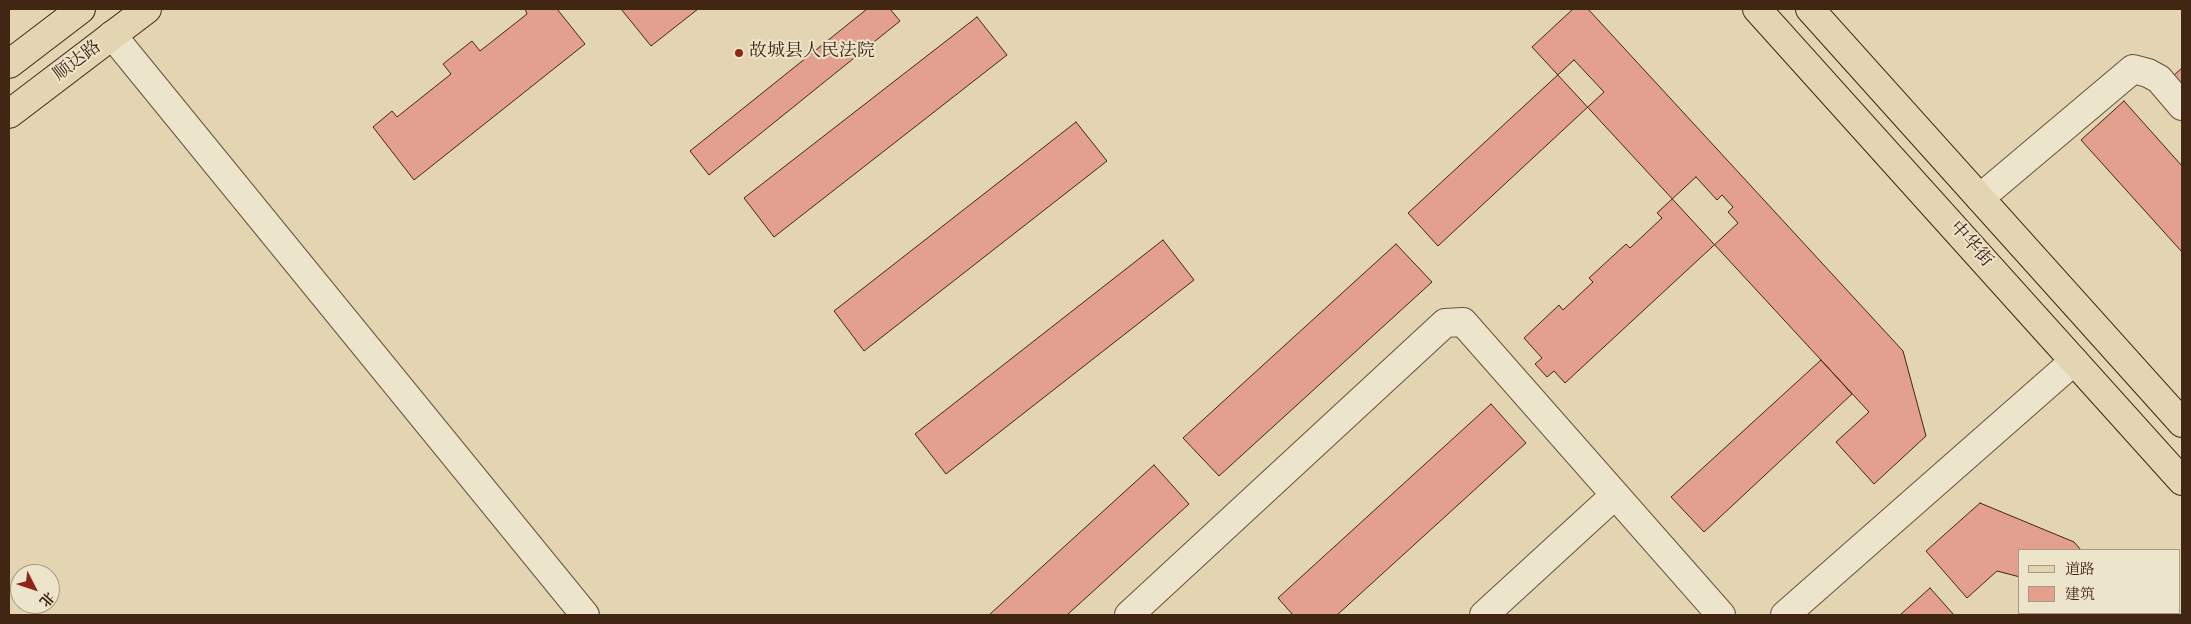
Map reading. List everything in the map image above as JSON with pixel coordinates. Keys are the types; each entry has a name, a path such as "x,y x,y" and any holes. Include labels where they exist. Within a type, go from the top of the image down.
{"main road":[{"path":"9,64 81,9"},
{"name":"顺达路","path":"9,114 147,9"},
{"name":"中华街","path":"1757,9 2182,481"},
{"path":"1810,9 2182,423"}],"street":[{"path":"112,35 584,615"},
{"path":"1980,198 2133,70 2148,73 2159,79 2182,106"},
{"path":"1129,615 1445,323 1463,322 1721,615"},
{"path":"1785,615 2074,360"},
{"path":"1484,615 1615,495"}],"building":[{"path":"525,9 557,9 585,44 414,180 373,127 392,111 397,117 451,74 443,64 472,41 480,51 527,14"},
{"path":"621,9 698,9 651,46"},
{"path":"867,9 890,9 900,21 709,175 690,151"},
{"path":"1573,9 1588,9 1903,351 1926,436 1874,484 1836,442 1869,412 1532,47"},
{"path":"977,17 1007,55 774,237 744,198"},
{"path":"1574,60 1604,92 1438,246 1408,213"},
{"path":"2182,68 2182,88 2173,76"},
{"path":"2124,101 2182,166 2182,252 2081,140"},
{"path":"1076,122 1107,161 864,351 834,311"},
{"path":"1696,177 1717,200 1722,195 1733,207 1728,212 1738,223 1565,383 1554,371 1547,377 1535,364 1542,358 1524,338 1559,305 1563,310 1593,282 1589,278 1626,244 1630,248 1662,218 1657,213"},
{"path":"1163,240 1194,280 946,474 915,434"},
{"path":"1396,244 1432,282 1219,476 1183,438"},
{"path":"1821,360 1852,394 1704,532 1671,497"},
{"path":"1491,404 1526,443 1337,615 1293,615 1278,598"},
{"path":"1154,465 1189,504 1067,615 989,615"},
{"path":"1980,503 2074,542 2080,549 2018,549 2018,576 1997,571 1967,598 1926,551"},
{"path":"1930,588 1954,615 1900,615"},
{"path":"2067,614 2138,615 2068,615"}],"place":[{"name":"故城县人民法院","path":"739,53"}]}
